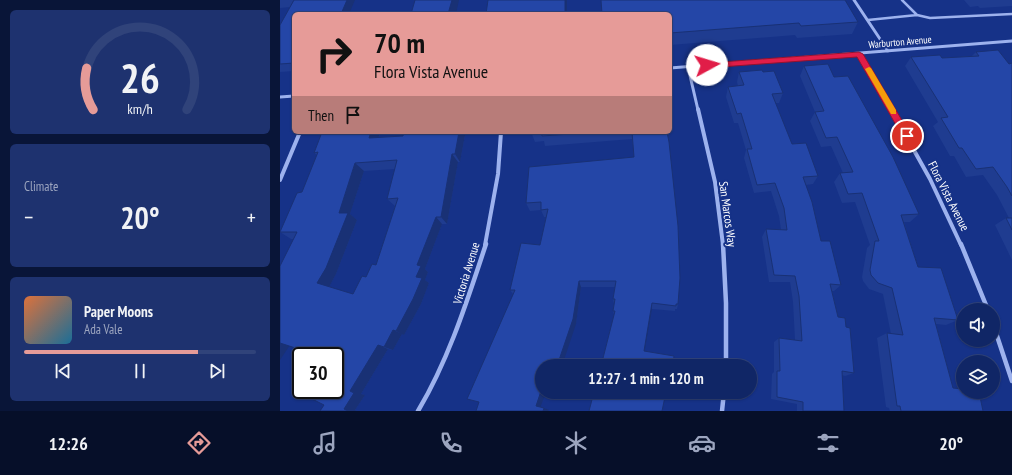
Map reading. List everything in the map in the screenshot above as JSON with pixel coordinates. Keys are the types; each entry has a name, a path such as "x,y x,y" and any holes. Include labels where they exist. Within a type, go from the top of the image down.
{"street":[{"path":"854,0 888,51"},
{"name":"Warburton Avenue","path":"672,68 1012,41"},
{"name":"Flora Vista Avenue","path":"859,54 900,124 939,197 969,259 985,303"},
{"name":"San Marcos Way","path":"688,67 718,197 726,278 728,325 726,359"},
{"path":"280,97 292,96"},
{"path":"280,180 299,134"},
{"name":"Victoria Avenue","path":"418,411 432,387 462,317 488,237 498,174 501,134"},
{"path":"1000,345 1012,382"},
{"path":"722,411 723,399"}],"lane":[{"path":"902,0 917,15"},
{"path":"868,20 917,15 930,18 1012,14"}],"building":[{"path":"294,0 347,0 342,12 292,12 292,63 280,64 280,25"},
{"path":"415,0 452,0 449,12 412,12"},
{"path":"488,0 565,0 565,12 486,12"},
{"path":"601,0 845,0 858,22 801,26 799,23 672,33 672,12 602,12"},
{"path":"998,50 1009,64 1012,63 1012,196 993,167 976,169 962,148 959,148 941,118 948,117 911,57 940,55 942,58 979,56 976,52"},
{"path":"828,64 834,77 848,76 893,157 919,214 901,215 918,267 941,268 956,314 956,320 934,318 953,388 956,388 956,399 980,399 983,411 901,411 900,406 897,406 887,333 903,335 892,288 878,283 871,275 870,270 875,241 879,241 862,193 848,194 840,173 853,172 837,137 826,138 815,112 824,111 804,66"},
{"path":"762,70 763,72 774,71 783,93 772,94 792,144 806,143 818,176 803,177 812,202 821,241 830,241 841,285 830,284 838,317 845,318 846,327 850,328 854,373 842,371 844,411 803,411 803,402 777,397 777,371 780,371 779,338 802,341 799,296 795,276 774,275 766,229 787,230 784,208 775,183 757,185 747,149 752,149 741,113 737,114 728,87 744,85 739,72"},
{"path":"321,134 370,134 369,138 403,136 404,134 459,134 455,154 452,154 441,217 436,217 417,265 421,266 416,277 422,278 396,331 393,330 384,347 378,345 350,391 354,393 344,409 348,411 320,411 324,405 312,399 344,399 344,347 292,347 280,343 280,266 297,232 280,232 297,193 302,192 318,152 314,153","holes":["397,160 387,199 398,198 376,265 372,264 366,277 362,276 353,294 317,283 326,268 348,213 339,213 355,163"]},
{"path":"542,134 570,134 542,136"},
{"path":"632,134 667,134 678,226 680,278 678,304 676,304 676,306 652,303 644,351 674,356 674,359 603,359 615,311 613,311 615,299 613,299 616,281 579,281 573,319 559,359 535,359 535,399 538,399 536,406 544,408 543,411 476,411 479,402 467,399 515,290 510,290 521,243 540,245 548,209 541,210 541,202 526,203 529,167 634,157"},
{"path":"1006,218 1012,218 1012,230"},
{"path":"592,399 665,399 662,411 589,411"}],"slow traffic":[{"path":"869,69 893,112"}],"route":[{"path":"707,65 859,54 907,136"}]}
